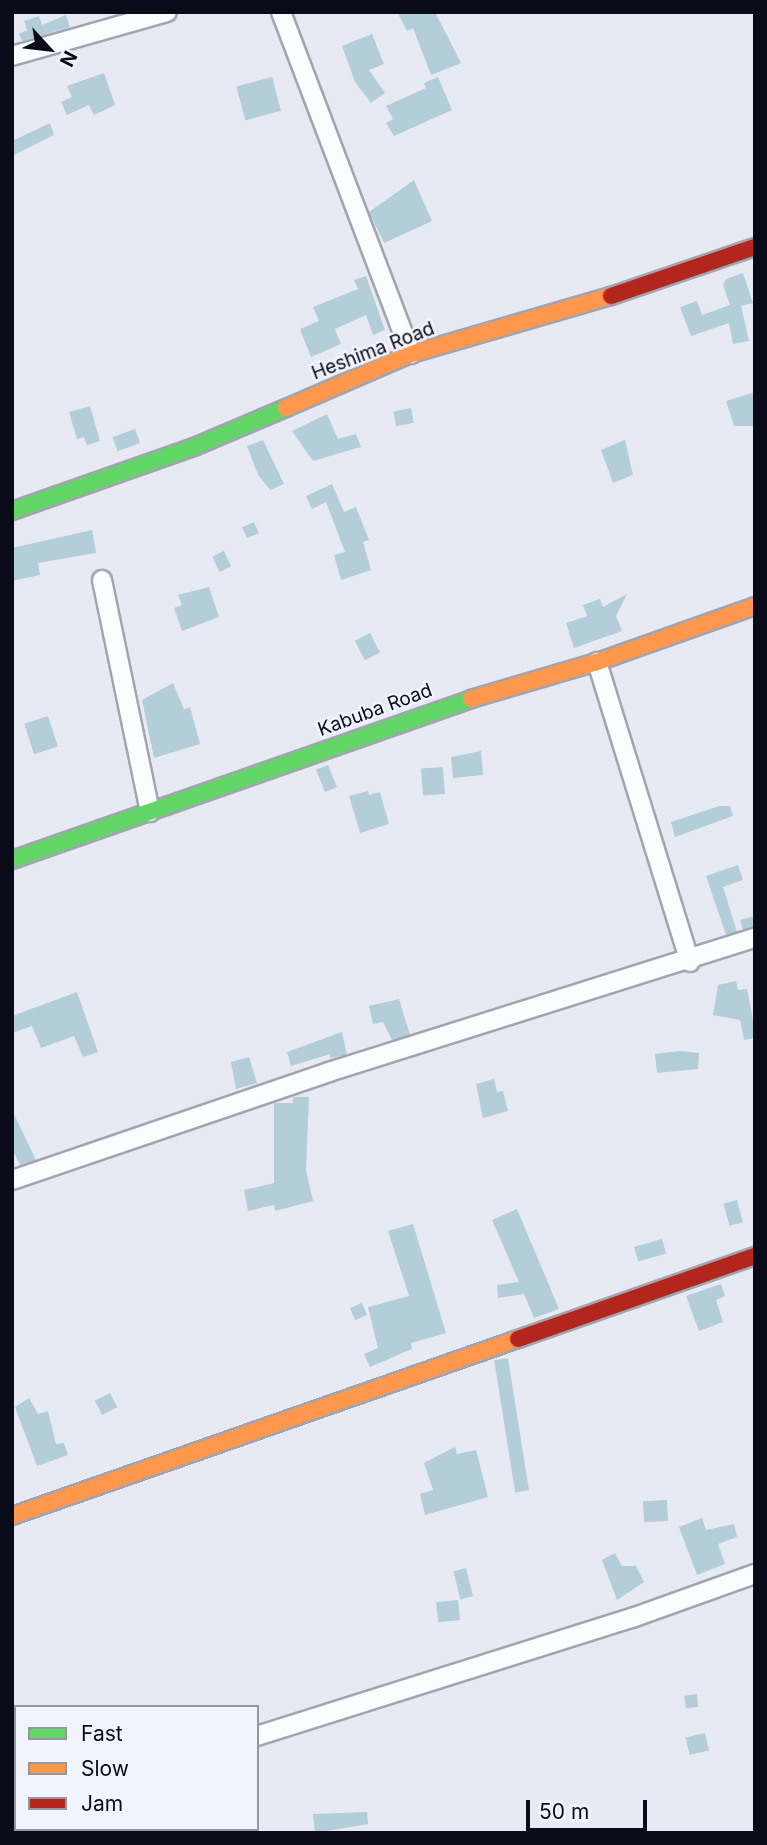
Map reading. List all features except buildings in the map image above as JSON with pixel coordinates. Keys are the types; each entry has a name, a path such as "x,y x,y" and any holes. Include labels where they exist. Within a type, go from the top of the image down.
{"street":[{"path":"12,56 167,12"},
{"path":"281,12 411,355"},
{"name":"Heshima Road","path":"12,511 194,447 411,355 571,310 755,247"},
{"path":"102,580 150,812"},
{"name":"Kabuba Road","path":"12,860 461,702 597,662 755,606"},
{"path":"597,662 690,962"},
{"path":"12,1180 329,1072 690,962 755,938"},
{"path":"12,1516 755,1256"},
{"path":"259,1735 632,1618 755,1574"}],"traffic: fast":[{"path":"12,511 194,447 286,408"},
{"path":"12,860 471,699"}],"traffic: slow":[{"path":"286,408 411,354 611,296"},
{"path":"471,699 597,662 755,606"},
{"path":"12,1516 518,1339"}],"traffic: jam":[{"path":"611,296 755,247"},
{"path":"518,1339 755,1256"}]}
